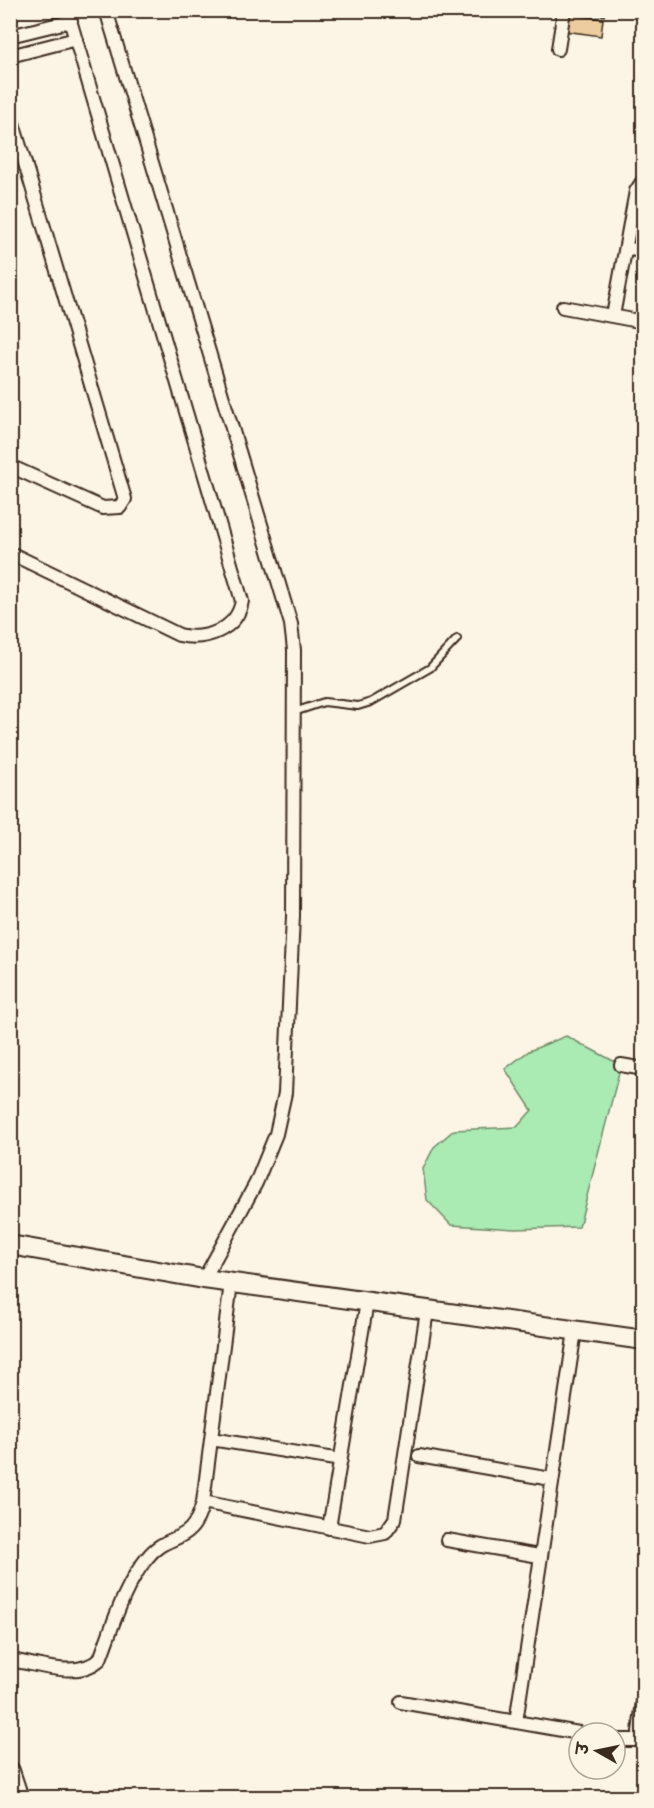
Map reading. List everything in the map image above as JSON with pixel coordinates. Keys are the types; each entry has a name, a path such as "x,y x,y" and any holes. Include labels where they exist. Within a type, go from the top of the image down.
{"street":[{"path":"106,10 291,624 294,712 293,916 285,1093 276,1134 256,1183 204,1279"},
{"path":"558,49 564,10"},
{"path":"10,36 69,16 242,602 240,613 225,628 190,638 179,635 10,553"},
{"path":"10,56 76,39"},
{"path":"10,113 125,499 120,507 103,508 10,466"},
{"path":"614,316 636,191 644,179"},
{"path":"626,249 644,252"},
{"path":"563,307 644,321"},
{"path":"621,1065 644,1069"},
{"path":"10,1245 204,1279 644,1340"},
{"path":"10,1660 78,1670 94,1665 100,1659 125,1596 148,1557 193,1530 203,1502 231,1283"},
{"path":"329,1528 367,1302"},
{"path":"203,1502 329,1528 380,1535 392,1526 395,1519 427,1311"},
{"path":"516,1722 539,1556 575,1331"},
{"path":"211,1439 341,1460"},
{"path":"419,1456 551,1479"},
{"path":"447,1539 539,1556"},
{"path":"627,1740 643,1740 639,1732 644,1693"},
{"path":"400,1701 567,1731"},
{"path":"10,1771 19,1797"}],"lane":[{"path":"294,712 317,703 357,706 371,702 430,668 457,639"}],"green space":[{"path":"566,1036 621,1065 579,1227 515,1229 451,1225 427,1200 423,1169 434,1147 454,1130 517,1127 532,1110 505,1069 529,1051"}],"building":[{"path":"568,10 605,10 604,16"},
{"path":"568,14 603,19 601,36 565,31"}]}
